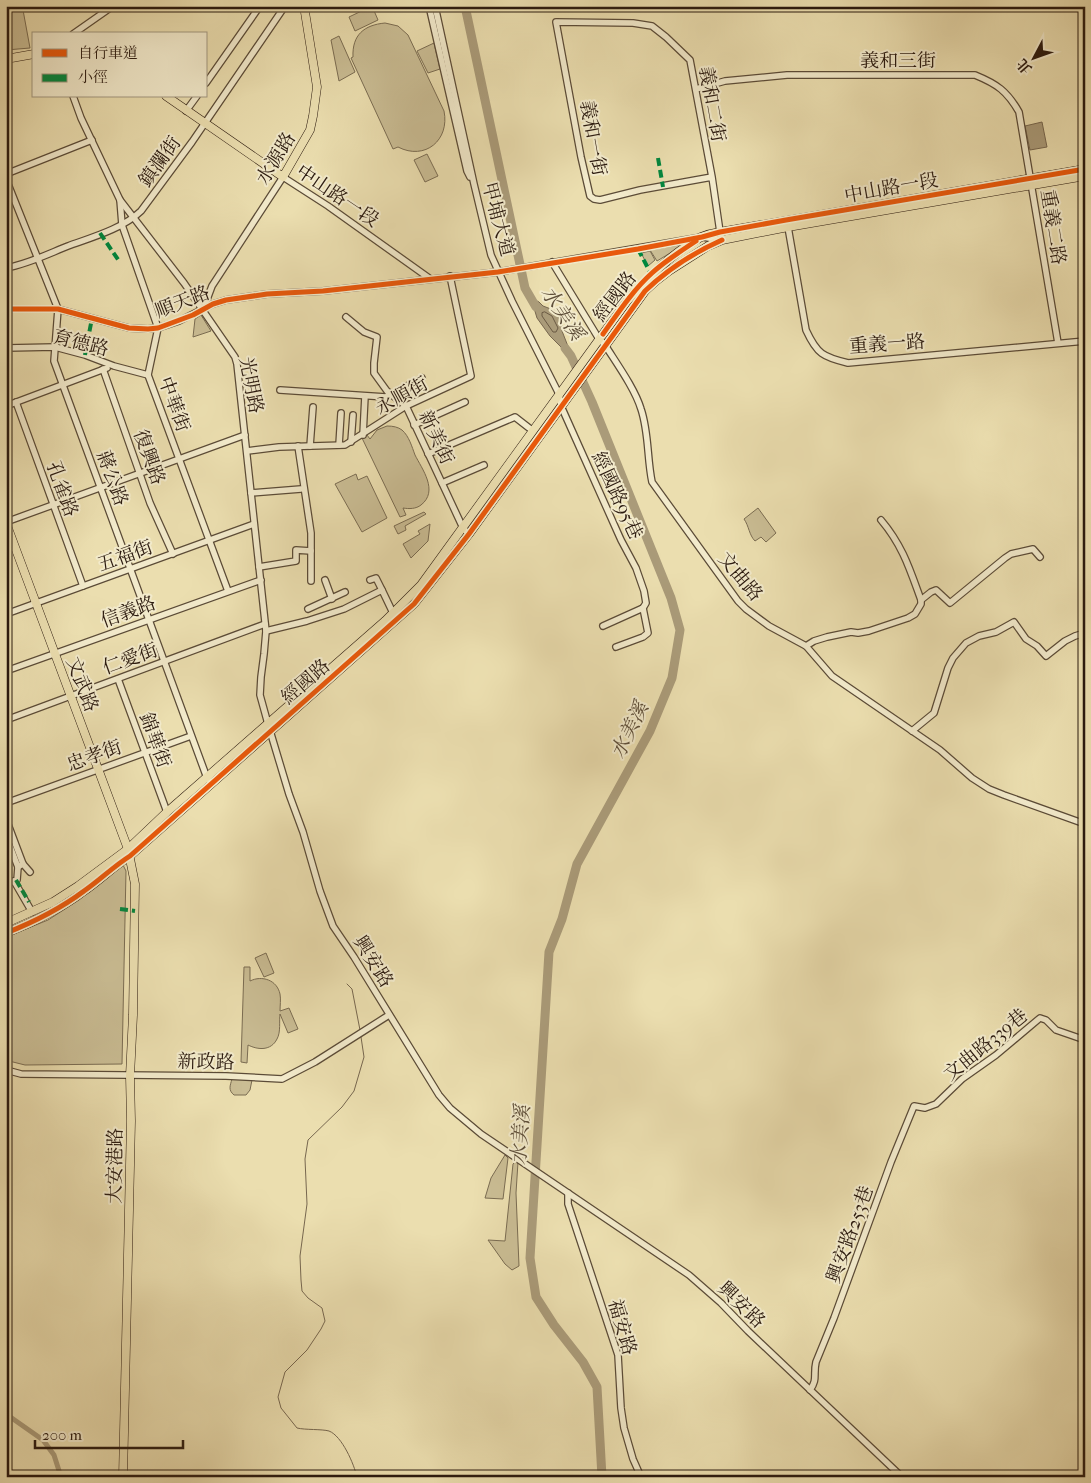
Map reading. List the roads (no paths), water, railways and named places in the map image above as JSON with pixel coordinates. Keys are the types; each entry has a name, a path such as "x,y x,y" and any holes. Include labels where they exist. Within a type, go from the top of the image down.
{"main road":[{"name":"水源路","path":"283,177 310,130 313,116 316,87 304,6"},
{"path":"6,59 32,54"},
{"name":"中山路一段","path":"169,98 283,177"},
{"name":"中山路一段","path":"722,240 1032,182 1085,169"},
{"name":"中山路一段","path":"702,237 720,232 1032,182 1085,176"},
{"name":"經國路","path":"6,933 33,922 83,892 269,727 421,585 466,531 569,396 590,366 627,301 651,274 702,237"},
{"name":"經國路","path":"269,727 414,604 586,357 602,342 656,280 708,246 722,240"},
{"name":"文武路","path":"6,523 129,852"},
{"name":"經國路","path":"6,923 52,902 129,852 167,812 210,780"},
{"name":"大安港路","path":"123,1477 131,1121 130,1076 134,1015 135,884 129,852"}],"street":[{"path":"76,32 113,6"},
{"path":"208,79 260,6"},
{"name":"鎮瀾街","path":"6,268 38,259 122,225 134,218 205,123 285,6"},
{"path":"429,6 467,171 474,184"},
{"name":"甲埔大道","path":"435,6 474,184 492,255 498,272 559,394"},
{"name":"義和二街","path":"556,22 633,23 652,26 690,60 722,240"},
{"name":"義和一街","path":"556,22 590,196 600,200 640,190 712,177"},
{"name":"義和三街","path":"696,89 725,81 787,75 975,75 991,81 1002,89 1012,99 1019,112 1032,182"},
{"name":"光明路","path":"74,98 120,200 203,310 235,358 246,435 265,628 260,696 269,727"},
{"path":"186,111 196,98"},
{"path":"6,174 92,140"},
{"name":"中山路一段","path":"283,177 328,206 429,278"},
{"name":"水源路","path":"203,310 212,286 283,177"},
{"name":"蔣公路","path":"6,179 58,309 54,361 191,736 210,780"},
{"name":"重義二路","path":"1032,182 1058,343"},
{"path":"120,200 122,225 158,328"},
{"name":"重義一路","path":"788,227 806,330 821,354 834,360 848,363 1058,343"},
{"name":"中山路一段","path":"498,272 702,237 722,240"},
{"name":"文曲路","path":"552,262 634,393 641,408 646,428 652,482 738,601 770,626 806,646 832,676 940,750 972,778 989,789 1085,824"},
{"path":"429,278 498,272"},
{"name":"永順街","path":"247,451 298,446 345,445 406,406 471,376 450,276"},
{"name":"順天路","path":"6,309 58,309 129,328 148,329 158,328 193,315 213,304 226,300 429,278"},
{"name":"新美街","path":"346,317 364,332 377,337 374,373 391,394 406,406 466,531"},
{"name":"中華街","path":"158,328 148,375 228,592"},
{"path":"1058,343 1085,341"},
{"name":"育德路","path":"6,348 55,347 148,375"},
{"path":"6,406 114,366"},
{"name":"復興路","path":"104,370 156,518 173,554"},
{"path":"280,390 386,397 422,378"},
{"name":"經國路95巷","path":"559,394 561,406 621,540 636,568 644,591 646,603 643,608 648,633 643,637 616,647"},
{"path":"363,435 365,396"},
{"name":"孔雀路","path":"16,402 83,586"},
{"path":"414,425 466,402"},
{"path":"310,446 314,408"},
{"path":"339,445 341,413"},
{"path":"351,442 353,415"},
{"path":"428,454 515,417 533,431"},
{"path":"6,523 246,435"},
{"path":"298,446 311,533 311,581"},
{"path":"442,483 484,464"},
{"path":"251,493 301,489"},
{"path":"806,646 827,637 851,632 869,631 908,618 915,614 921,604 904,553 890,530 881,520"},
{"name":"五福街","path":"6,614 254,524"},
{"path":"921,600 936,590 950,603 1011,554 1033,549 1040,557"},
{"path":"259,566 296,561 296,550 311,551"},
{"path":"370,580 376,578 393,613"},
{"name":"信義路","path":"6,672 261,580"},
{"path":"325,580 332,598"},
{"name":"仁愛街","path":"6,720 118,678 265,628 307,622 344,609 382,590"},
{"path":"308,609 345,592"},
{"path":"603,626 643,608"},
{"path":"912,731 934,713 948,668 953,658 966,643 980,636 996,632 1014,622 1026,639 1037,646 1046,656 1065,641 1085,633"},
{"name":"錦華街","path":"118,678 167,812"},
{"name":"興安路","path":"269,727 320,891 333,926 439,1095 450,1108 481,1134 689,1275 721,1303 902,1477"},
{"name":"忠孝街","path":"6,803 191,736"},
{"path":"6,819 20,866 15,880 6,884"},
{"path":"6,836 20,866 30,872"},
{"path":"15,880 32,912"},
{"name":"新政路","path":"6,1067 10,1071 21,1074 226,1076 282,1079 315,1062 389,1014"},
{"name":"文曲路339巷","path":"933,1106 962,1079 996,1055 1040,1018 1046,1020 1056,1030 1085,1040"},
{"name":"興安路253巷","path":"810,1390 816,1382 814,1370 816,1362 912,1110 914,1106 925,1108 933,1106"},
{"name":"福安路","path":"568,1193 568,1204 572,1217 618,1355 624,1428 641,1477"},
{"path":"572,1217 576,1199"}],"water":[{"path":"1042,122 1047,147 1030,150 1025,126"},
{"path":"531,298 543,306 556,311 572,358 550,336 537,318"}],"waterway":[{"name":"水美溪","path":"465,6 525,288 536,307"},
{"path":"1057,6 1085,12"},
{"name":"水美溪","path":"565,348 571,356 592,402 671,598 680,630 672,678 650,731 577,864 562,919 549,952 530,1258 536,1297 554,1325 583,1362 597,1387 602,1477"},
{"path":"347,984 352,989 360,1030"},
{"path":"357,1477 350,1458 338,1438 329,1431 297,1428 281,1408 278,1397 285,1372 307,1350 325,1321 322,1308 302,1291 300,1256 307,1204 305,1159 308,1140 342,1107 354,1091 364,1057 361,1037"},
{"path":"6,1414 43,1440 54,1455 61,1477"}]}
